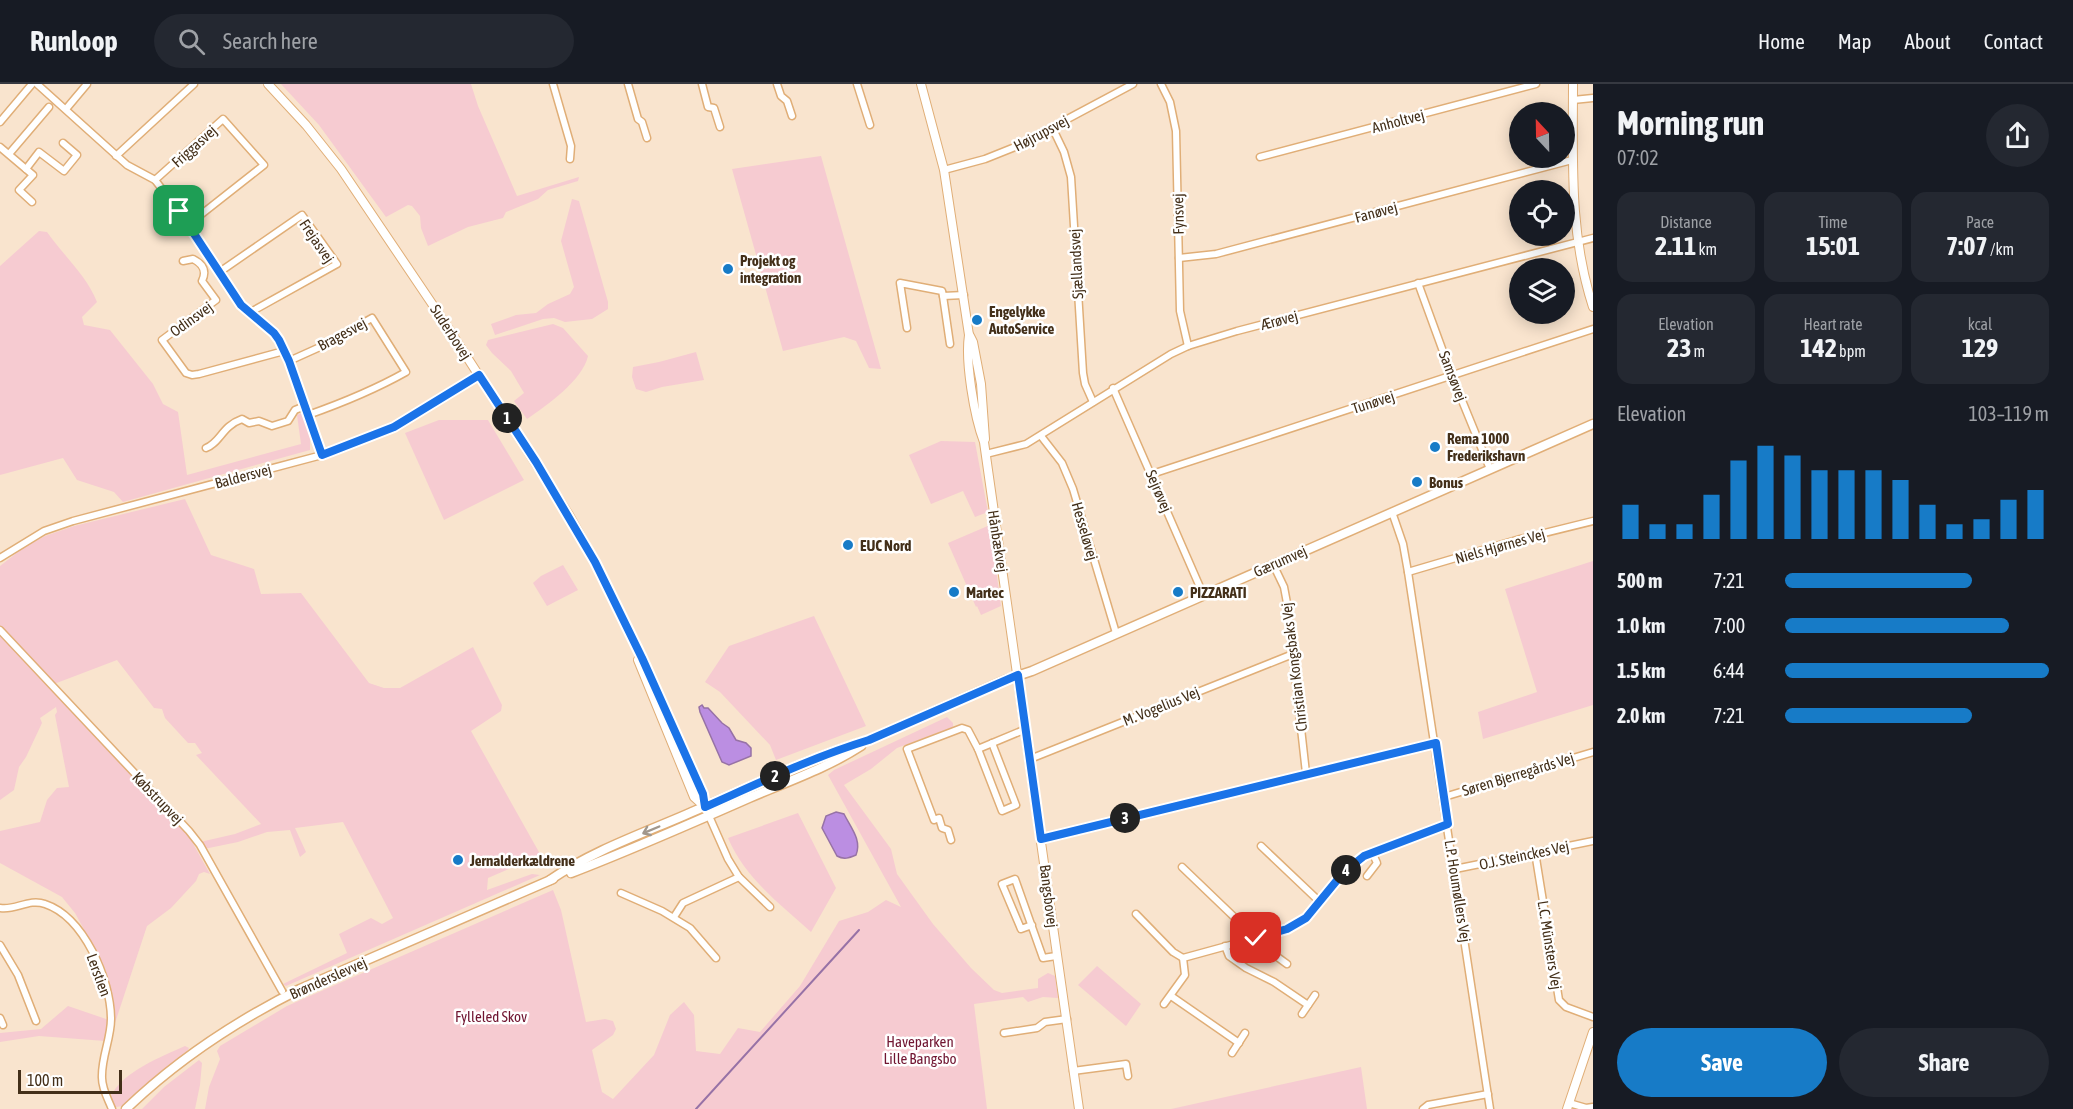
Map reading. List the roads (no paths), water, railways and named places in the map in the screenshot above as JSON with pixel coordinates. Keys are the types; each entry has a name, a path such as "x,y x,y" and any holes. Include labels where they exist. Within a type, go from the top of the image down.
{"main road":[{"name":"Gærumvej","path":"705,807 777,775 848,746 869,740 1593,424"},
{"name":"Gærumvej","path":"709,816 851,753 869,740"},
{"name":"Brønderslevvej","path":"550,880 620,844 705,807"},
{"name":"Brønderslevvej","path":"126,1109 198,1048 266,1007 550,880 623,853 709,816"}],"street":[{"path":"0,122 32,84"},
{"path":"37,84 127,165 155,180 189,224 241,305 274,333 289,361 322,455"},
{"path":"66,109 87,84"},
{"path":"116,156 194,84"},
{"name":"Suderbovej","path":"268,84 306,125 341,169 479,375 568,515 595,562 642,658 703,794 709,816"},
{"path":"553,84 571,146 570,159"},
{"path":"628,84 638,119 642,122 647,138"},
{"path":"702,84 708,107 714,108 720,127"},
{"path":"777,84 781,96 787,101 792,116"},
{"path":"857,84 870,125"},
{"name":"Hånbækvej","path":"921,84 944,170 964,295 972,383 986,454 1018,675"},
{"name":"Højrupsvej","path":"944,170 999,154 1133,84"},
{"name":"Fynsvej","path":"1161,84 1170,102 1176,130 1180,311 1188,346"},
{"name":"Anholtvej","path":"1260,157 1536,84"},
{"path":"1574,84 1573,100 1593,98"},
{"path":"0,159 49,107"},
{"name":"Friggasvej","path":"155,180 223,119 264,165 189,224"},
{"name":"Sjællandsvej","path":"1052,128 1064,152 1071,177 1083,373 1093,402"},
{"path":"26,169 39,152 63,171 77,155 63,143"},
{"path":"0,147 33,175 19,190 32,202"},
{"name":"Fanøvej","path":"1179,258 1216,254 1542,168"},
{"path":"1572,168 1578,240 1592,304"},
{"name":"Frejasvej","path":"221,271 302,215 337,264 249,313"},
{"name":"Ærøvej","path":"986,454 1014,448 1041,436 1113,388 1188,346 1593,237"},
{"path":"183,261 193,259 202,266 212,259"},
{"name":"Odinsvej","path":"202,266 205,276 202,281 216,300 162,340 186,373 199,374 285,351"},
{"path":"907,328 900,283 942,291 950,344"},
{"name":"Samsøvej","path":"1418,283 1452,376 1490,468"},
{"path":"943,296 964,295"},
{"name":"Bragesvej","path":"289,361 342,336 372,318 406,372 368,392 308,415"},
{"name":"Tunøvej","path":"1152,474 1593,329"},
{"name":"Baldersvej","path":"0,558 44,531 73,521 322,455 394,427 479,375"},
{"name":"Sejrøvej","path":"1113,388 1203,594"},
{"path":"206,448 212,446 232,423 242,419 249,423 259,421 272,426 288,421 295,410 305,406"},
{"name":"Hesseløvej","path":"1041,436 1062,463 1072,489 1116,633"},
{"name":"L.P. Houmøllers Vej","path":"1392,512 1403,544 1408,572 1436,743 1490,1109"},
{"name":"Niels Hjørnes Vej","path":"1408,572 1593,520"},
{"name":"Christian Kongsbaks Vej","path":"1274,564 1284,587 1306,773"},
{"name":"Købstrupvej","path":"0,630 200,845 282,991"},
{"name":"M. Vogelius Vej","path":"1030,759 1293,654"},
{"name":"Bangsbovej","path":"1018,675 1079,1109"},
{"path":"951,840 948,830 942,828 939,818 934,820 907,749 962,728 968,729 1002,811 1016,805 992,743"},
{"path":"978,749 1026,729"},
{"path":"1041,839 1436,743"},
{"name":"Søren Bjerregårds Vej","path":"1444,797 1593,752"},
{"path":"709,816 728,859 739,877 770,907"},
{"path":"1136,915 1173,952 1183,958 1258,937 1297,924 1314,910 1343,873 1355,862 1372,852 1448,824"},
{"name":"O.J. Steinckes Vej","path":"1455,869 1593,841"},
{"path":"1261,846 1320,902"},
{"path":"1367,876 1377,863 1372,852"},
{"name":"L.C. Münsters Vej","path":"1535,852 1559,1000 1566,1007 1593,1017"},
{"path":"1182,867 1258,937 1265,948 1287,964"},
{"path":"674,917 683,903 739,877"},
{"name":"Bangsbovej","path":"1032,925 1021,929 1002,884 1015,879 1032,925 1043,958 1056,956"},
{"path":"621,893 674,917 690,928 716,958"},
{"name":"Lerstien","path":"0,908 42,902 76,926 97,958 111,1010 109,1042 102,1077 112,1109"},
{"path":"0,945 18,975 36,1021"},
{"path":"1225,946 1229,956 1308,1005"},
{"path":"1164,1004 1185,975 1183,958"},
{"path":"1302,1014 1315,995"},
{"path":"1171,996 1239,1043"},
{"path":"0,1018 3,1025"},
{"path":"1004,1033 1036,1028 1045,1022 1067,1019"},
{"path":"1593,1032 1568,1106 1593,1107"},
{"path":"1232,1053 1245,1033"},
{"path":"1073,1071 1126,1064 1128,1076"},
{"path":"1423,1109 1428,1105 1488,1094"}],"waterway":[{"path":"696,1109 859,930"}],"place":[{"name":"Projekt og integration","path":"728,269"},
{"name":"Engelykke AutoService","path":"977,320"},
{"name":"Rema 1000 Frederikshavn","path":"1435,447"},
{"name":"Bonus","path":"1417,482"},
{"name":"EUC Nord","path":"848,545"},
{"name":"Martec","path":"954,592"},
{"name":"PIZZARATI","path":"1178,592"},
{"name":"Jernalderkældrene","path":"458,860"}],"park label":[{"name":"Fylleled Skov","path":"491,1016"},
{"name":"Haveparken Lille Bangsbo","path":"920,1050"}]}
